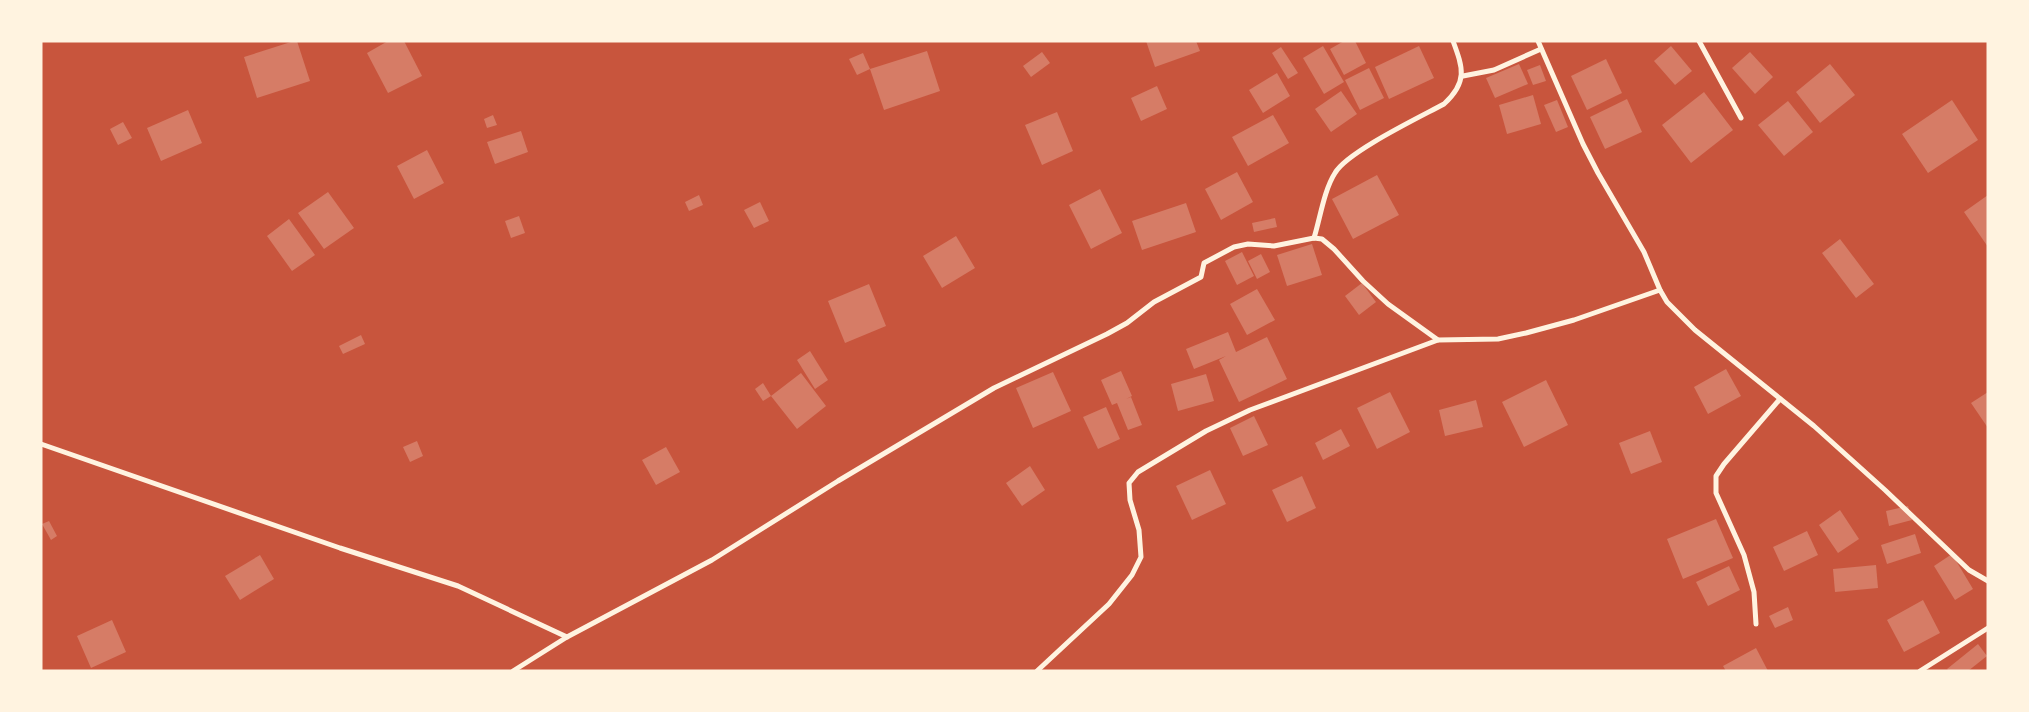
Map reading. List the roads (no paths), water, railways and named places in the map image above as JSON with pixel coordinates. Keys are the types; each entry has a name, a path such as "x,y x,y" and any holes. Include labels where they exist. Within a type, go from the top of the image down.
{"street":[{"path":"1314,238 1332,179 1341,165 1356,153 1444,104 1452,97 1463,76 1460,60 1452,41"},
{"path":"1538,41 1583,144 1644,252 1660,290 1677,312 1695,330 1780,399 1885,490 1964,565 1982,579 1988,581"},
{"path":"1699,41 1741,118"},
{"path":"1463,76 1494,70 1541,49"},
{"path":"513,671 567,637 712,560 838,481 994,388 1127,323 1154,302 1201,278 1204,263 1234,247 1248,244 1274,246 1314,238 1322,240 1334,249 1363,281 1388,304 1438,340"},
{"path":"1037,671 1109,604 1132,575 1140,556 1139,530 1130,500 1129,483 1138,472 1206,431 1250,410 1438,340 1498,339 1526,333 1574,320 1660,290"},
{"path":"1756,624 1754,592 1744,555 1716,494 1716,476 1724,464 1780,399"},
{"path":"41,444 340,548 458,586 567,637"},
{"path":"1920,671 1988,628"}]}
